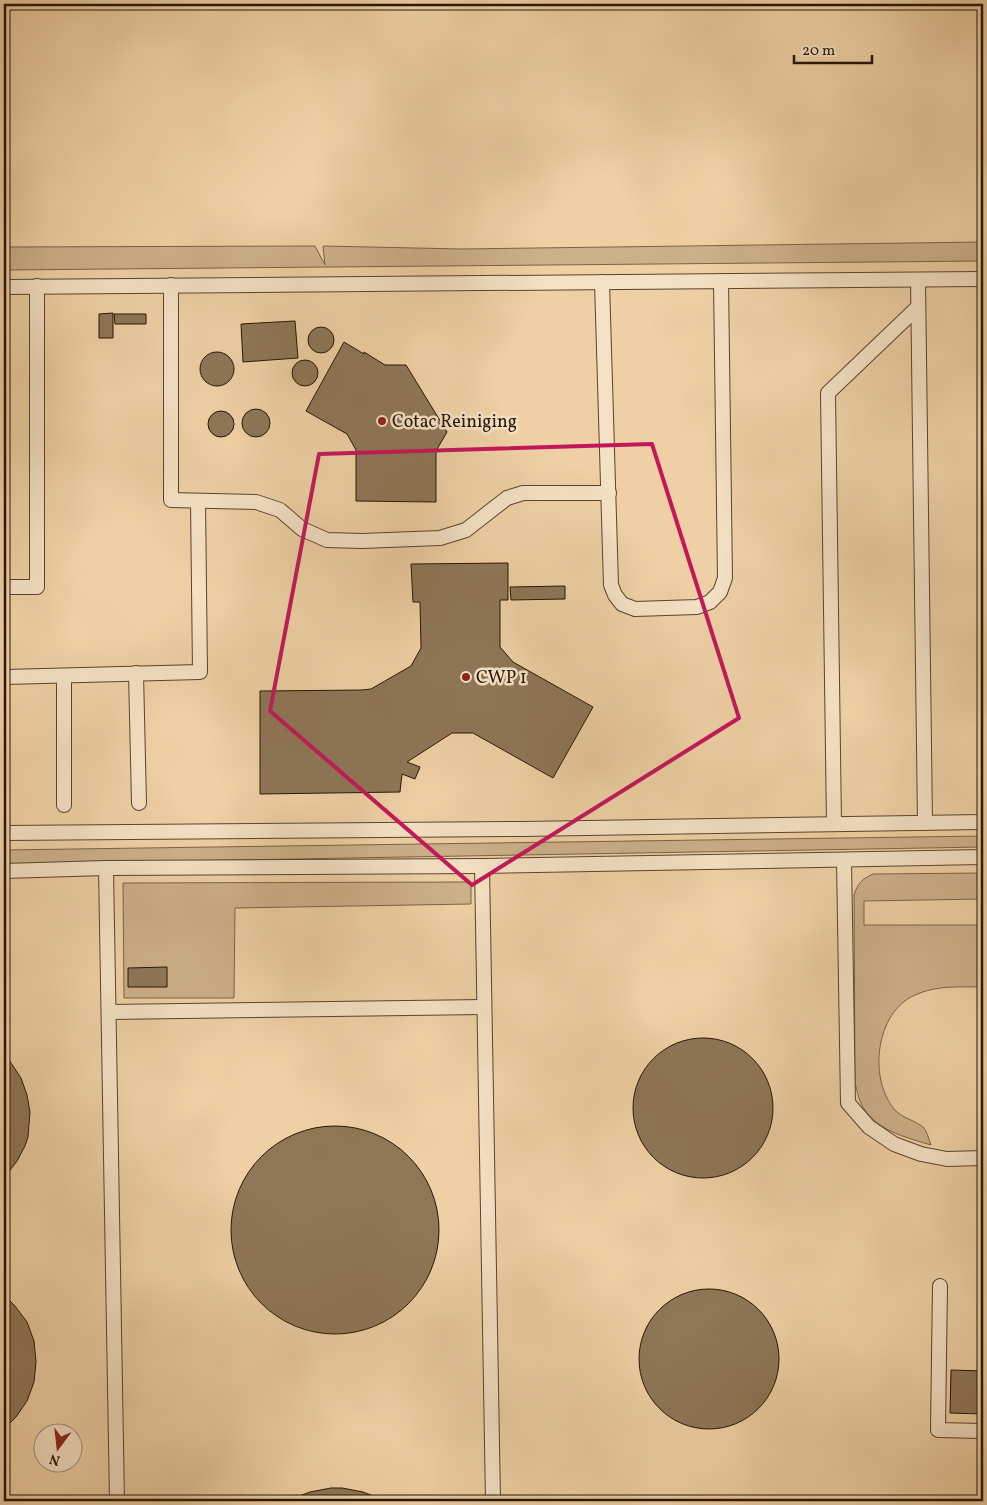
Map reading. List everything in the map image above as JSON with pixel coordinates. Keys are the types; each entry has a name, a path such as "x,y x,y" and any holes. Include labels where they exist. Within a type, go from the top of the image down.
{"lane":[{"path":"4,287 983,279"},
{"path":"918,280 925,823"},
{"path":"602,282 611,585 615,595 622,604 635,609 697,607 710,602 720,592 725,578 721,281"},
{"path":"171,285 171,500 256,502 280,510 302,529 327,540 362,540 440,538 466,530 507,498 523,493 609,493"},
{"path":"4,587 37,587 37,286"},
{"path":"834,824 828,393 918,306"},
{"path":"4,677 200,672 198,501"},
{"path":"136,673 139,803"},
{"path":"64,676 64,805"},
{"path":"4,833 512,829 983,822"},
{"path":"4,871 106,868 482,866 983,857"},
{"path":"844,860 848,1103 869,1127 894,1144 921,1154 948,1158 983,1158"},
{"path":"482,866 493,1501"},
{"path":"106,868 117,1501"},
{"path":"109,1012 484,1007"},
{"path":"940,1286 938,1430 983,1431"}],"highlighted area":[{"path":"652,444 739,718 472,885 270,711 319,454"}],"shaded area":[{"path":"983,242 983,261 4,270 4,247 315,246 325,265 323,246 462,249"},
{"path":"983,836 983,847 4,864 4,850"},
{"path":"983,873 983,899 864,901 864,925 983,925 983,987 940,988 915,995 902,1003 892,1015 884,1030 880,1046 881,1080 886,1096 897,1112 923,1127 931,1145 891,1131 873,1120 866,1112 858,1096 855,1083 854,895 861,882 873,874"},
{"path":"471,882 471,904 235,908 234,998 124,998 123,883"}],"building":[{"path":"113,313 113,338 99,338 99,314"},
{"path":"114,314 146,314 146,324 115,324"},
{"path":"295,321 298,358 243,362 241,324"},
{"path":"321,327 330,331 334,340 330,349 321,353 312,349 308,340 312,331"},
{"name":"Cotac Reiniging","path":"344,342 385,365 406,365 447,432 436,451 436,502 356,501 356,450 347,434 306,411"},
{"path":"217,352 224,353 229,357 233,362 233,376 229,381 224,385 217,386 210,385 205,381 201,376 200,369 201,362 205,357 210,353"},
{"path":"305,360 314,364 318,373 314,382 305,386 296,382 292,373 296,364"},
{"path":"256,409 266,413 270,423 266,433 256,437 246,433 242,423 246,413"},
{"path":"221,411 230,415 234,424 230,433 221,437 212,433 208,424 212,415"},
{"name":"CWP 1","path":"508,563 508,600 500,600 500,647 513,662 593,707 553,778 473,733 452,733 407,762 420,767 415,779 402,774 400,792 260,794 260,691 371,689 411,666 421,648 420,602 413,602 411,564"},
{"path":"565,586 565,599 511,600 510,587"},
{"path":"167,967 167,987 128,987 128,968"},
{"path":"703,1038 717,1039 730,1043 742,1049 753,1058 762,1069 768,1081 772,1094 772,1122 768,1135 762,1147 753,1158 742,1167 730,1173 717,1177 703,1178 689,1177 676,1173 664,1167 653,1158 644,1147 638,1135 634,1122 633,1108 634,1094 638,1081 644,1069 653,1058 664,1049 676,1043 689,1039"},
{"path":"4,1056 9,1060 21,1078 30,1112 28,1137 25,1146 17,1161 4,1178"},
{"path":"335,1126 355,1128 375,1134 401,1150 415,1164 431,1190 437,1210 439,1230 437,1250 431,1270 415,1296 401,1310 375,1326 355,1332 335,1334 315,1332 295,1326 269,1310 255,1296 239,1270 233,1250 231,1230 233,1210 239,1190 255,1164 269,1150 295,1134 315,1128"},
{"path":"709,1289 723,1290 736,1294 759,1309 774,1332 778,1345 778,1373 774,1386 759,1409 736,1424 723,1428 709,1429 695,1428 682,1424 659,1409 644,1386 640,1373 639,1359 640,1345 644,1332 659,1309 682,1294 695,1290"},
{"path":"4,1295 27,1322 34,1341 36,1362 34,1382 27,1401 16,1417 4,1429"},
{"path":"951,1370 983,1371 983,1414 950,1413"},
{"path":"331,1488 363,1492 386,1501 286,1501 310,1492"}],"place":[{"name":"Cotac Reiniging","path":"382,421"},
{"name":"CWP 1","path":"466,677"}]}
